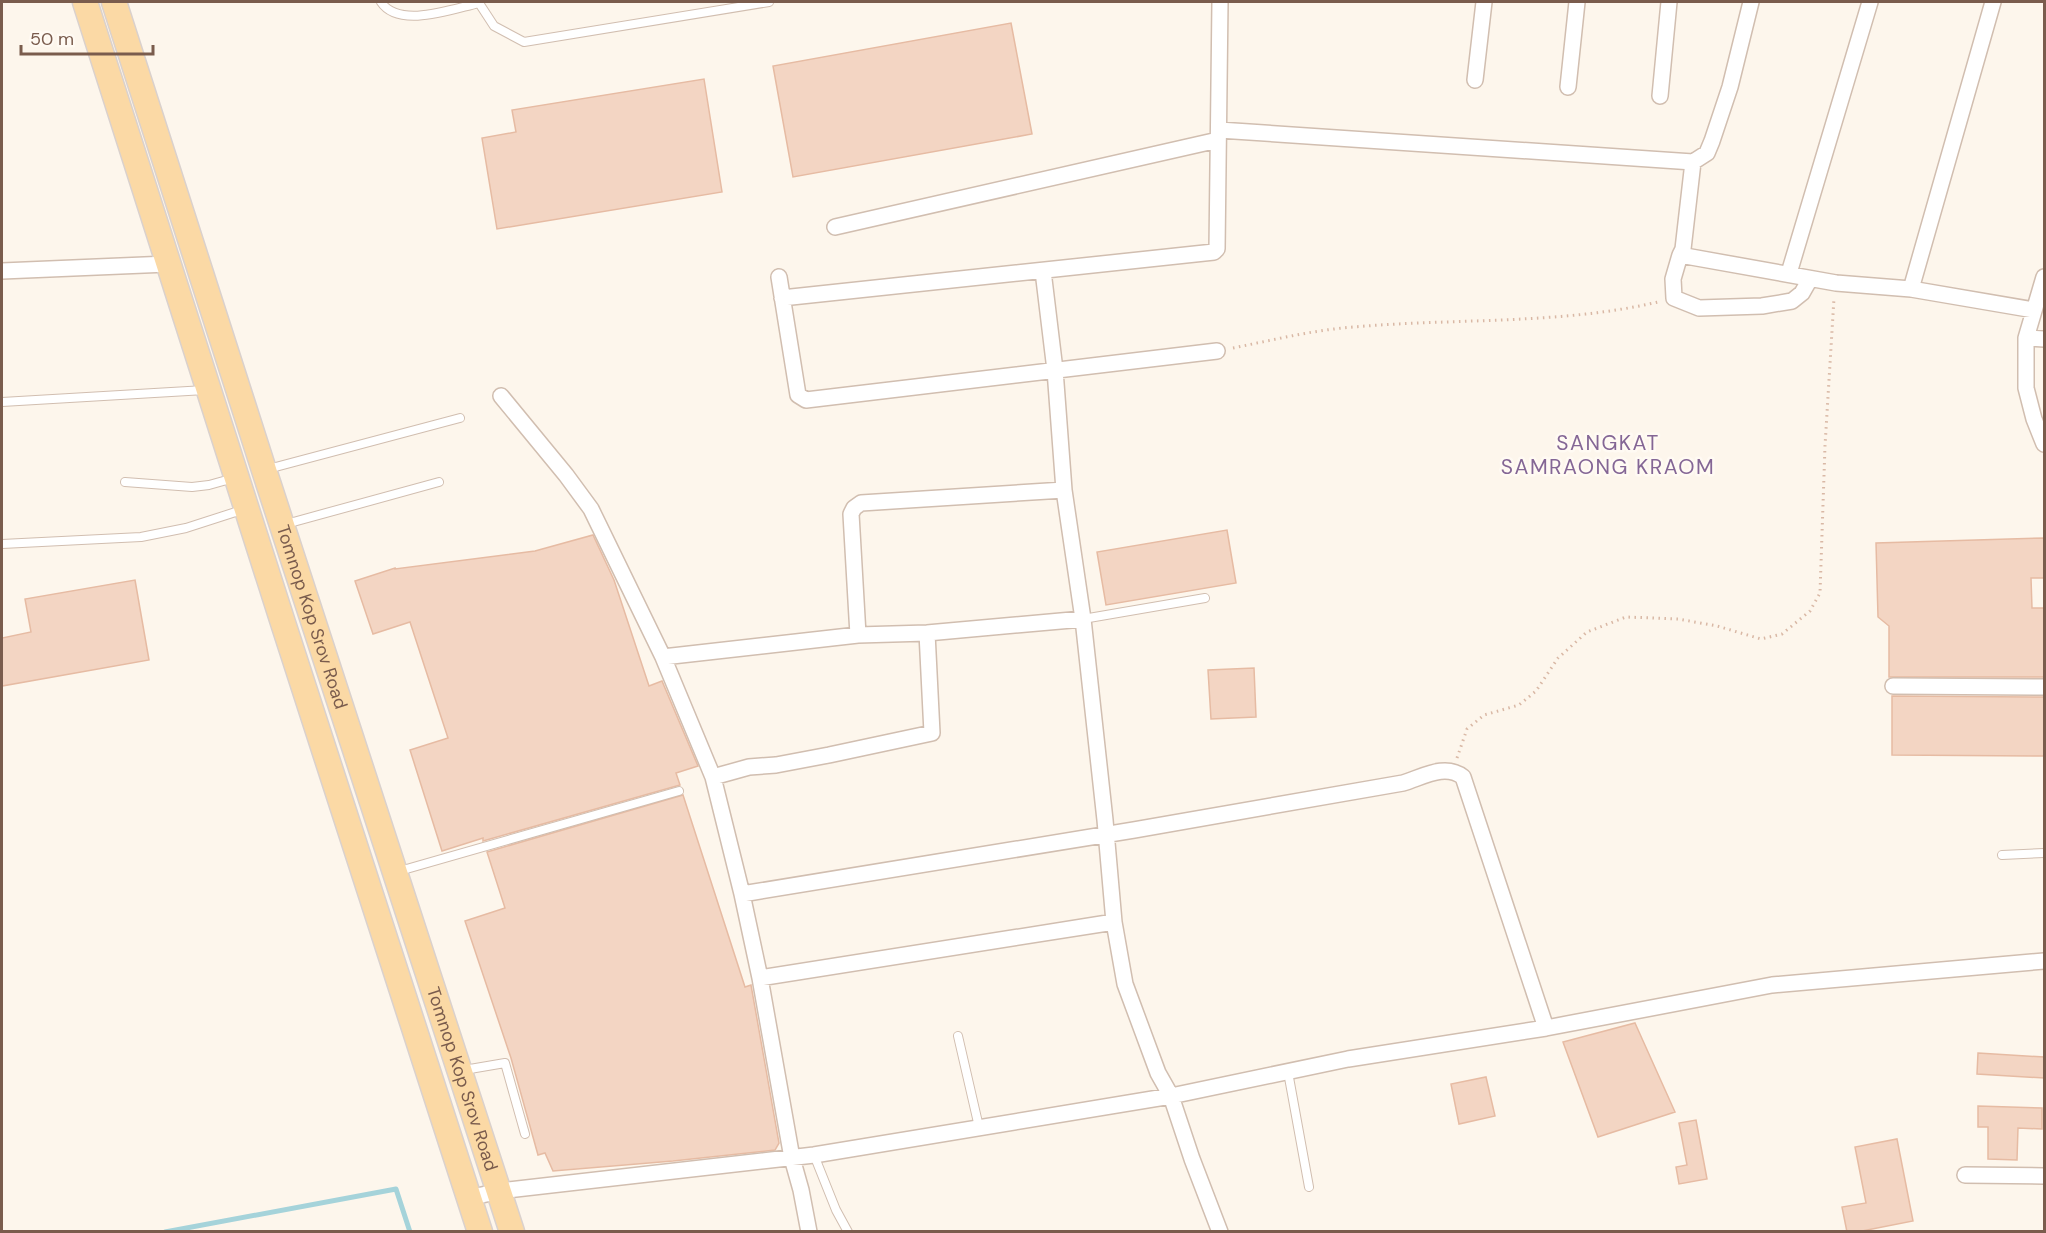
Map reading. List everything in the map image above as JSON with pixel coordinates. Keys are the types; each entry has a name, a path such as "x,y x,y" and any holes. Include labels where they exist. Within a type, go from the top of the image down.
{"main road":[{"name":"Tomnop Kop Srov Road","path":"85,2 480,1232"},
{"name":"Tomnop Kop Srov Road","path":"114,2 512,1232"}],"street":[{"path":"782,298 1214,252 1217,249 1220,2"},
{"path":"1475,80 1484,2"},
{"path":"1568,87 1577,2"},
{"path":"1660,96 1669,2"},
{"path":"835,227 1218,135 1694,162 1707,153 1712,141 1730,87 1751,2"},
{"path":"1789,273 1870,2"},
{"path":"1911,289 1993,2"},
{"path":"1694,162 1683,249 1673,279 1674,298 1700,308 1772,304 1791,301 1802,293 1810,279"},
{"path":"1680,255 1789,273 1810,279 1911,289 2034,310"},
{"path":"2,271 168,264"},
{"path":"1043,271 1064,490 1083,619 1114,922 1125,984 1158,1073 1171,1096 1220,1232"},
{"path":"779,277 798,395 806,400 1217,351"},
{"path":"2044,277 2026,338 2026,388 2034,419 2044,444"},
{"path":"2026,338 2044,339"},
{"path":"501,396 566,475 591,510 663,657 713,777 760,978 792,1158 809,1232"},
{"path":"858,635 851,514 854,508 861,503 1064,490"},
{"path":"663,657 858,635 927,633 1083,619"},
{"path":"713,777 749,767 776,765 830,755 932,733 927,633"},
{"path":"1893,686 2044,687"},
{"path":"742,894 1106,835 1403,783 1444,770 1455,771 1463,777 1546,1028"},
{"path":"760,978 1114,922"},
{"path":"469,1198 499,1191 814,1155 1171,1096 1348,1059 1546,1028 1772,985 2044,961"},
{"path":"1965,1176 2044,1176"}],"lane":[{"path":"381,2 385,8 396,15 415,16 479,3 494,26 524,42 770,2"},
{"path":"2,402 210,390"},
{"path":"264,470 460,418"},
{"path":"125,482 192,486 209,485 238,477"},
{"path":"282,525 439,482"},
{"path":"2,544 141,537 186,528 248,508"},
{"path":"1083,619 1205,598"},
{"path":"395,872 679,791"},
{"path":"2002,855 2044,852"},
{"path":"958,1036 979,1127"},
{"path":"460,1071 505,1063 525,1134"},
{"path":"1288,1072 1309,1186"},
{"path":"814,1155 836,1209 849,1232"}],"path":[{"path":"1455,771 1458,752 1467,729 1484,715 1519,705 1536,691 1558,657 1587,632 1626,617 1678,619 1717,626 1761,639 1782,634 1810,611 1820,593 1825,446 1832,312 1836,283"},
{"path":"1217,351 1353,327 1481,322 1629,308 1674,298"}],"building":[{"path":"1011,23 1032,134 793,177 773,66"},
{"path":"704,79 722,192 497,229 482,138 516,132 512,110"},
{"path":"1227,530 1236,583 1106,605 1097,552"},
{"path":"593,535 614,580 649,686 662,681 698,766 676,773 680,785 442,851 410,750 448,738 410,622 373,634 355,581 395,568 535,551"},
{"path":"2044,538 2044,578 2031,578 2032,608 2044,608 2044,677 1889,677 1889,626 1878,617 1876,543"},
{"path":"135,580 149,660 2,686 2,638 31,632 25,599"},
{"path":"1254,668 1256,717 1211,719 1208,670"},
{"path":"1892,696 2044,697 2044,756 1892,755"},
{"path":"683,795 745,987 751,985 779,1143 775,1150 553,1171 545,1153 538,1155 511,1058 465,921 505,908 487,852"},
{"path":"1635,1023 1675,1112 1598,1137 1563,1042"},
{"path":"1978,1053 2044,1057 2044,1078 1977,1074"},
{"path":"1486,1077 1495,1116 1459,1124 1451,1084"},
{"path":"1978,1106 2042,1108 2042,1129 2018,1128 2017,1160 1988,1159 1988,1127 1978,1127"},
{"path":"1696,1120 1707,1179 1679,1184 1676,1167 1687,1165 1679,1123"},
{"path":"1897,1139 1913,1221 1847,1232 1842,1207 1866,1203 1855,1147"}],"waterway":[{"path":"165,1232 396,1189 410,1232"}],"district":[{"name":"SANGKAT SAMRAONG KRAOM","path":"1608,455"}]}
